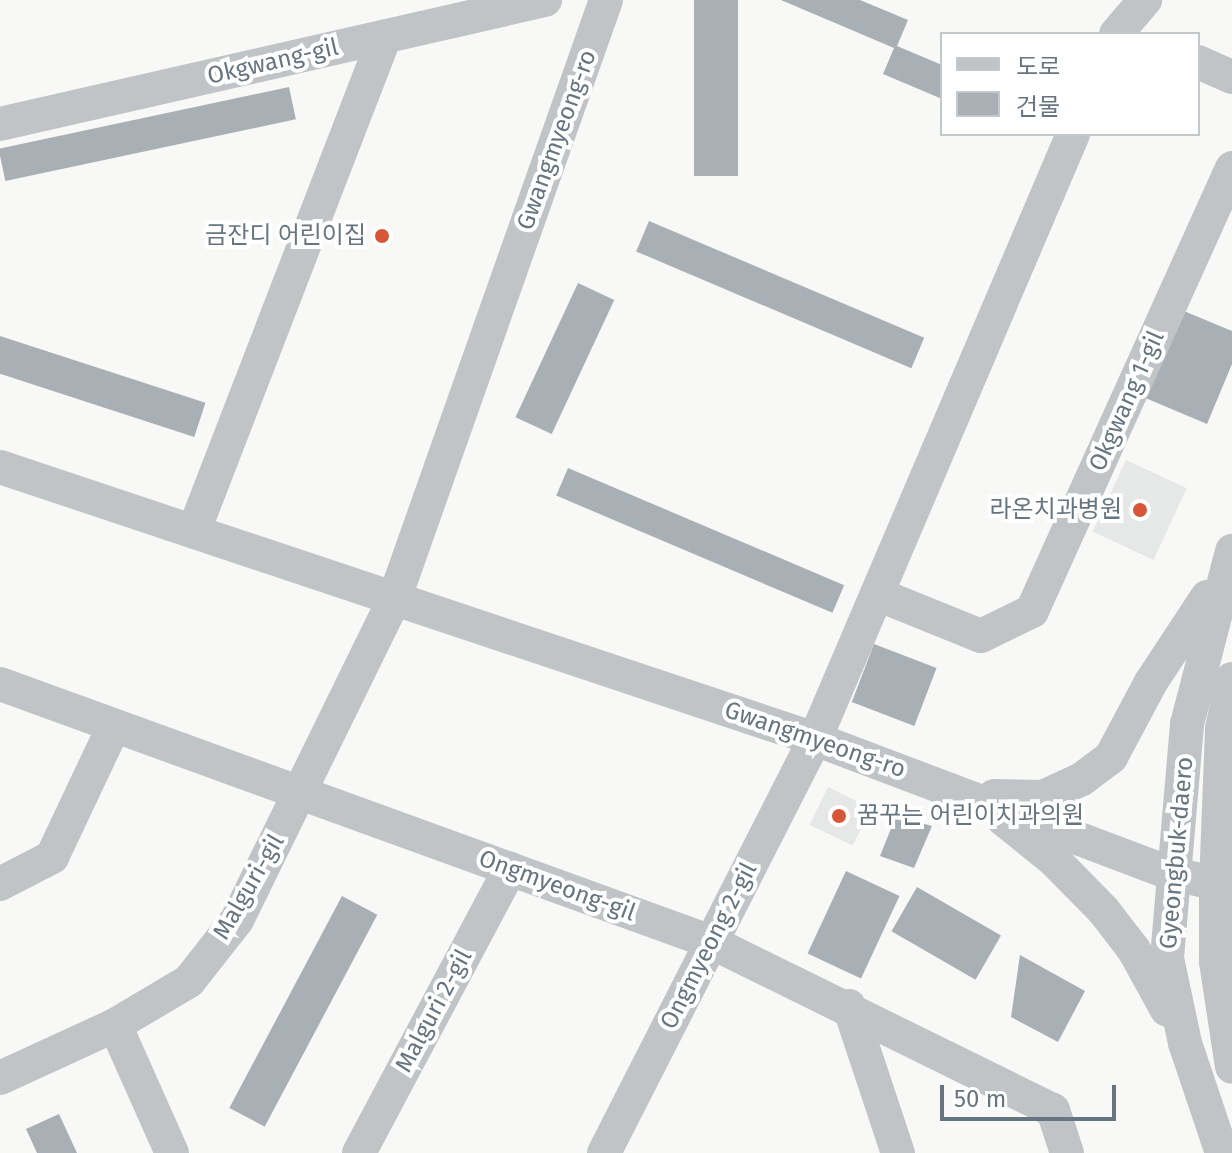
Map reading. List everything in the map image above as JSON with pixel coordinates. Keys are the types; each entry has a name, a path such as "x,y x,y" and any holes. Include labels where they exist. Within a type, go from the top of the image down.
{"street":[{"name":"Okgwang-gil","path":"0,124 545,0"},
{"name":"Gwangmyeong-ro","path":"395,597 606,0"},
{"path":"195,528 385,36"},
{"path":"1200,63 1232,77"},
{"path":"815,739 1072,136"},
{"name":"Okgwang 1-gil","path":"877,594 981,636 1032,611 1232,168"},
{"name":"Gwangmyeong-ro","path":"0,467 195,528 815,739 975,796 1173,874 1224,886"},
{"path":"975,796 1043,797 1082,779 1111,757 1151,682 1228,560"},
{"name":"Gyeongbuk-daero","path":"1222,1153 1185,1043 1167,958 1187,724 1228,560"},
{"name":"Malguri-gil","path":"0,1078 115,1025 189,981 237,920 395,597"},
{"name":"Gyeongbuk-daero","path":"1231,1059 1216,962 1224,886 1227,739 1232,679"},
{"name":"Ongmyeong-gil","path":"0,684 113,728 711,942 849,1006 1053,1110 1067,1153"},
{"path":"0,884 52,857 113,728"},
{"name":"Ongmyeong 2-gil","path":"604,1153 815,739"},
{"path":"975,796 1054,860 1104,911 1134,950 1185,1043"},
{"name":"Malguri 2-gil","path":"359,1153 510,869"},
{"path":"849,1006 898,1153"},
{"path":"115,1025 172,1153"}],"shaded area":[{"name":"라온치과병원","path":"1126,460 1187,488 1153,560 1093,532"},
{"name":"꿈꾸는 어린이치과의원","path":"828,787 871,808 853,846 810,825"}],"building":[{"path":"694,0 738,0 738,176 694,176"},
{"path":"781,0 860,0 908,20 897,46 940,64 940,98 883,74 894,48"},
{"path":"289,87 296,119 5,181 0,148"},
{"path":"649,221 924,338 911,368 636,251"},
{"path":"578,283 614,300 552,434 515,417"},
{"path":"1179,309 1232,331 1232,364 1207,424 1143,397"},
{"path":"0,336 205,403 194,437 0,374"},
{"path":"568,468 844,585 832,613 556,496"},
{"path":"874,644 937,668 914,726 852,702"},
{"path":"896,816 932,826 914,868 880,856"},
{"path":"846,871 899,896 861,978 808,953"},
{"path":"917,887 1001,936 976,980 892,931"},
{"path":"342,896 377,915 265,1127 229,1108"},
{"path":"1020,955 1085,991 1058,1042 1011,1017"},
{"path":"59,1114 77,1153 37,1153 26,1129"}],"place":[{"name":"금잔디 어린이집","path":"382,236"},
{"name":"라온치과병원","path":"1140,510"},
{"name":"꿈꾸는 어린이치과의원","path":"839,816"}]}
